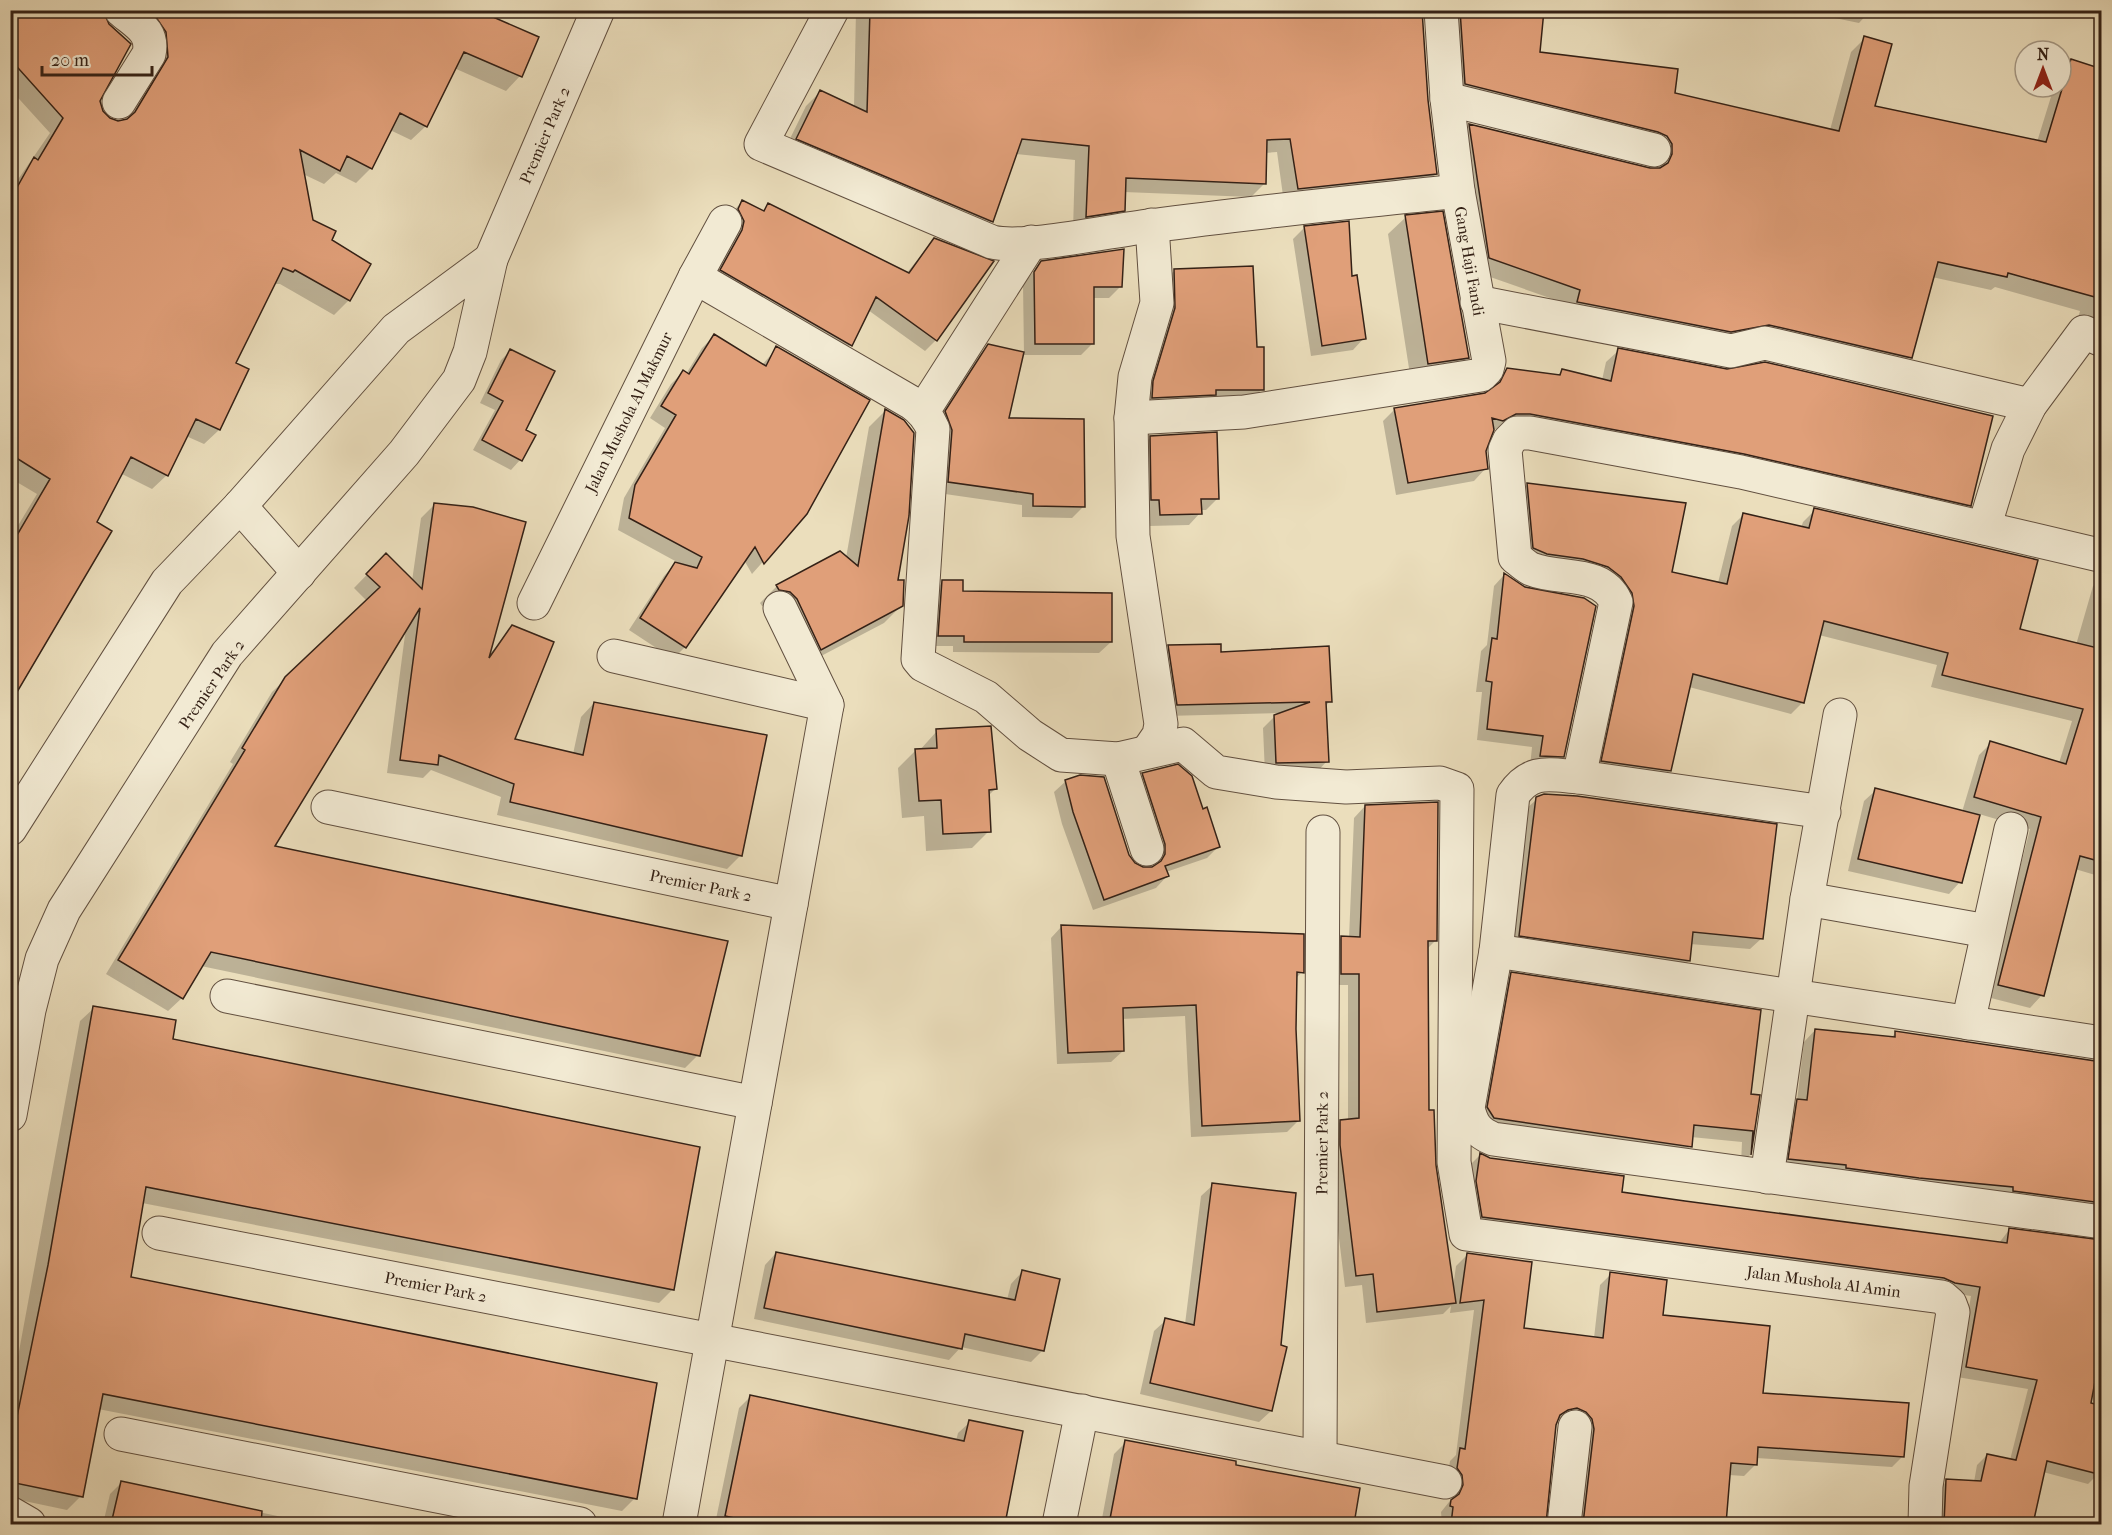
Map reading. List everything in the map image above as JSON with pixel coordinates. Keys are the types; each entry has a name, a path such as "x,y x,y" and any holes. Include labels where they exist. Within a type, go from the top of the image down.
{"street":[{"path":"119,102 149,54 151,45 148,35 121,10"},
{"name":"Premier Park 2","path":"10,1114 34,989 42,959 64,910 227,654 404,453 459,380 470,352 491,259 598,10"},
{"path":"832,10 761,144 985,240 1007,245 1152,225 1458,191"},
{"name":"Gang Haji Fandi","path":"1131,418 1244,412 1349,393 1481,375 1487,369 1489,361 1458,191 1447,99 1441,10"},
{"path":"1447,99 1654,150"},
{"name":"Jalan Mushola Al Makmur","path":"534,603 695,277 725,222"},
{"path":"695,277 923,411 933,429 918,659 922,665 986,697 1030,735 1061,755 1133,755 1159,735 1161,724 1133,536 1131,418 1135,376 1157,303 1152,225"},
{"path":"923,411 1031,242"},
{"path":"10,829 20,789 167,582 240,506 396,329 491,259"},
{"path":"1477,302 1731,351 1765,343 2030,405"},
{"path":"1984,528 2008,448 2030,405 2084,332 2102,340"},
{"path":"1579,777 1616,602 1611,591 1601,583 1530,568 1515,557 1504,450 1517,433 1530,433 1741,472 2099,555"},
{"path":"240,506 299,573"},
{"path":"680,1524 827,705 780,608"},
{"path":"614,656 827,705"},
{"path":"1767,1177 1807,899 1840,716"},
{"name":"Jalan Mushola Al Amin","path":"1133,755 1183,744 1216,772 1276,782 1347,787 1440,783 1457,789 1454,1162 1466,1234 1942,1297 1950,1304 1953,1312 1926,1486 1925,1524"},
{"path":"1133,755 1147,849"},
{"path":"1824,812 1579,777 1544,775 1529,777 1513,795 1496,951 1468,1108 1472,1123 1480,1133 1493,1139 2102,1222"},
{"name":"Premier Park 2","path":"328,807 791,904"},
{"path":"1968,1023 2011,829"},
{"name":"Premier Park 2","path":"1320,1457 1323,832"},
{"path":"1807,899 1987,932"},
{"path":"1496,951 1792,998 2102,1043"},
{"path":"227,996 755,1103"},
{"name":"Premier Park 2","path":"159,1233 1445,1482"},
{"path":"1059,1524 1082,1411"},
{"path":"1564,1524 1575,1427"},
{"path":"121,1434 580,1524"},
{"path":"10,1513 29,1524"}],"building":[{"path":"10,10 103,10 109,24 131,44 100,101 103,111 110,118 118,121 127,119 135,112 168,57 166,32 151,10 477,10 539,37 522,77 464,52 427,127 400,113 372,169 347,156 340,171 300,150 313,220 336,231 332,240 371,264 350,301 295,270 293,272 283,268 236,363 249,369 220,430 196,419 168,476 131,457 97,522 112,531 10,704 10,547 50,479 10,454 10,200 34,157 38,160 63,118 10,59"},
{"path":"870,10 1422,10 1428,100 1437,174 1298,189 1290,139 1267,140 1266,184 1126,178 1125,211 1086,217 1089,146 1022,139 993,222 796,139 820,90 867,112"},
{"path":"1460,10 1544,10 1540,52 1678,69 1675,93 1839,131 1864,36 1892,44 1875,106 2046,142 2059,99 2073,99 2073,60 2102,69 2102,299 2008,273 2007,277 1938,262 1912,358 1769,325 1731,332 1577,302 1580,290 1489,258 1469,124 1650,168 1660,168 1668,163 1672,154 1672,144 1667,136 1658,132 1465,84"},
{"path":"742,200 764,211 768,203 909,273 934,238 994,261 937,341 876,297 852,346 720,270 742,230 744,221 738,209"},
{"path":"1443,211 1469,358 1428,364 1405,215"},
{"path":"1349,221 1352,276 1357,275 1366,339 1322,346 1304,226"},
{"path":"1124,249 1122,287 1094,287 1094,344 1035,344 1034,272 1041,261"},
{"path":"1253,266 1257,347 1264,347 1264,390 1216,390 1216,395 1152,398 1153,381 1175,308 1174,269"},
{"path":"714,334 766,366 776,346 870,400 807,514 764,564 755,547 686,648 640,618 675,562 697,568 702,557 629,518 635,485 676,415 661,406 683,370 689,374"},
{"path":"988,344 1024,352 1009,418 1084,419 1085,507 1033,506 1033,494 948,482 952,430 945,411"},
{"path":"1618,348 1727,369 1765,362 1993,416 1971,506 1744,454 1530,414 1516,414 1503,421 1492,418 1494,430 1486,451 1488,469 1408,483 1394,408 1485,393 1500,382 1507,368 1560,375 1562,369 1611,381"},
{"path":"510,349 555,371 526,430 536,435 522,461 482,440 503,401 488,393"},
{"path":"885,409 904,420 914,433 909,516 898,580 904,580 903,606 821,650 797,599 790,592 779,590 776,585 840,551 858,566"},
{"path":"1217,432 1219,499 1201,499 1202,514 1160,515 1159,500 1151,500 1150,436"},
{"path":"1527,483 1686,503 1672,572 1727,584 1743,513 1809,528 1814,508 2038,560 2020,629 2102,649 2102,862 2080,856 2044,996 1998,985 2041,817 1974,797 1990,741 2066,764 2083,709 1942,675 1948,653 1824,621 1804,703 1693,674 1671,771 1601,761 1634,606 1632,593 1621,577 1608,567 1583,559 1547,554 1533,548"},
{"path":"434,503 473,507 526,522 489,658 512,625 554,642 515,739 583,755 594,702 767,735 742,856 510,802 514,784 439,755 438,765 400,760 420,608 275,846 728,941 700,1056 211,952 183,999 118,960 245,750 242,748 285,677 380,587 366,574 386,553 422,589"},
{"path":"1504,573 1525,587 1584,598 1596,606 1564,757 1540,756 1543,736 1487,729 1492,682 1486,681 1492,638 1497,639"},
{"path":"942,580 963,580 963,591 1112,593 1112,642 964,642 964,636 938,636"},
{"path":"1221,644 1221,652 1329,646 1332,702 1326,702 1329,762 1276,763 1274,715 1310,702 1177,705 1168,645"},
{"path":"991,726 997,789 989,790 991,832 943,834 941,800 919,801 915,749 937,748 936,729"},
{"path":"1178,764 1192,776 1203,809 1207,807 1220,847 1165,866 1169,876 1104,900 1073,812 1065,780 1080,775 1104,777 1129,855 1135,863 1143,867 1152,867 1161,861 1165,854 1165,844 1142,773"},
{"path":"1875,788 1980,815 1962,883 1858,859"},
{"path":"1544,794 1577,796 1777,824 1763,939 1693,932 1690,961 1519,936 1536,797"},
{"path":"1438,802 1437,941 1428,941 1429,1110 1434,1110 1436,1165 1456,1303 1377,1312 1373,1274 1356,1276 1340,1145 1340,1120 1359,1118 1359,974 1341,974 1341,936 1360,937 1365,805"},
{"path":"1061,925 1304,934 1304,973 1297,972 1296,1029 1300,1121 1202,1126 1196,1005 1123,1008 1124,1051 1068,1053"},
{"path":"1511,972 1761,1010 1751,1094 1760,1095 1751,1155 1753,1131 1694,1125 1692,1147 1494,1118 1487,1107"},
{"path":"93,1006 176,1020 173,1039 700,1147 674,1290 146,1187 131,1277 657,1383 637,1499 103,1394 83,1497 10,1482 10,1451 48,1265"},
{"path":"1815,1029 1895,1037 1895,1031 2102,1062 2102,1203 2013,1191 2013,1187 1919,1178 1846,1168 1846,1165 1788,1159 1797,1099 1807,1100"},
{"path":"1480,1153 1490,1158 1624,1176 1622,1192 1685,1201 2007,1243 2009,1228 2102,1240 2102,1344 2091,1403 2102,1406 2102,1475 2047,1461 2033,1524 1944,1524 1946,1479 1981,1481 1987,1454 2016,1460 2037,1380 1966,1367 1980,1287 1955,1283 1944,1278 1482,1217 1476,1181"},
{"path":"1212,1183 1296,1193 1281,1345 1287,1347 1272,1411 1150,1383 1165,1318 1194,1325"},
{"path":"776,1252 1015,1300 1022,1270 1060,1279 1044,1351 965,1334 962,1349 764,1308"},
{"path":"1467,1253 1532,1262 1524,1328 1603,1338 1610,1272 1667,1280 1663,1315 1770,1326 1763,1393 1909,1403 1904,1457 1758,1447 1757,1465 1731,1463 1726,1524 1583,1524 1594,1429 1592,1419 1586,1412 1577,1408 1560,1415 1556,1425 1546,1524 1451,1524 1453,1507 1450,1506 1451,1500 1459,1494 1463,1485 1462,1475 1457,1468 1460,1448 1465,1449 1484,1300 1460,1303"},
{"path":"750,1395 964,1441 969,1420 1023,1431 1005,1524 763,1524 725,1516"},
{"path":"1125,1440 1236,1461 1236,1465 1360,1488 1354,1524 1109,1524"},
{"path":"121,1481 262,1511 261,1524 111,1524"}]}
